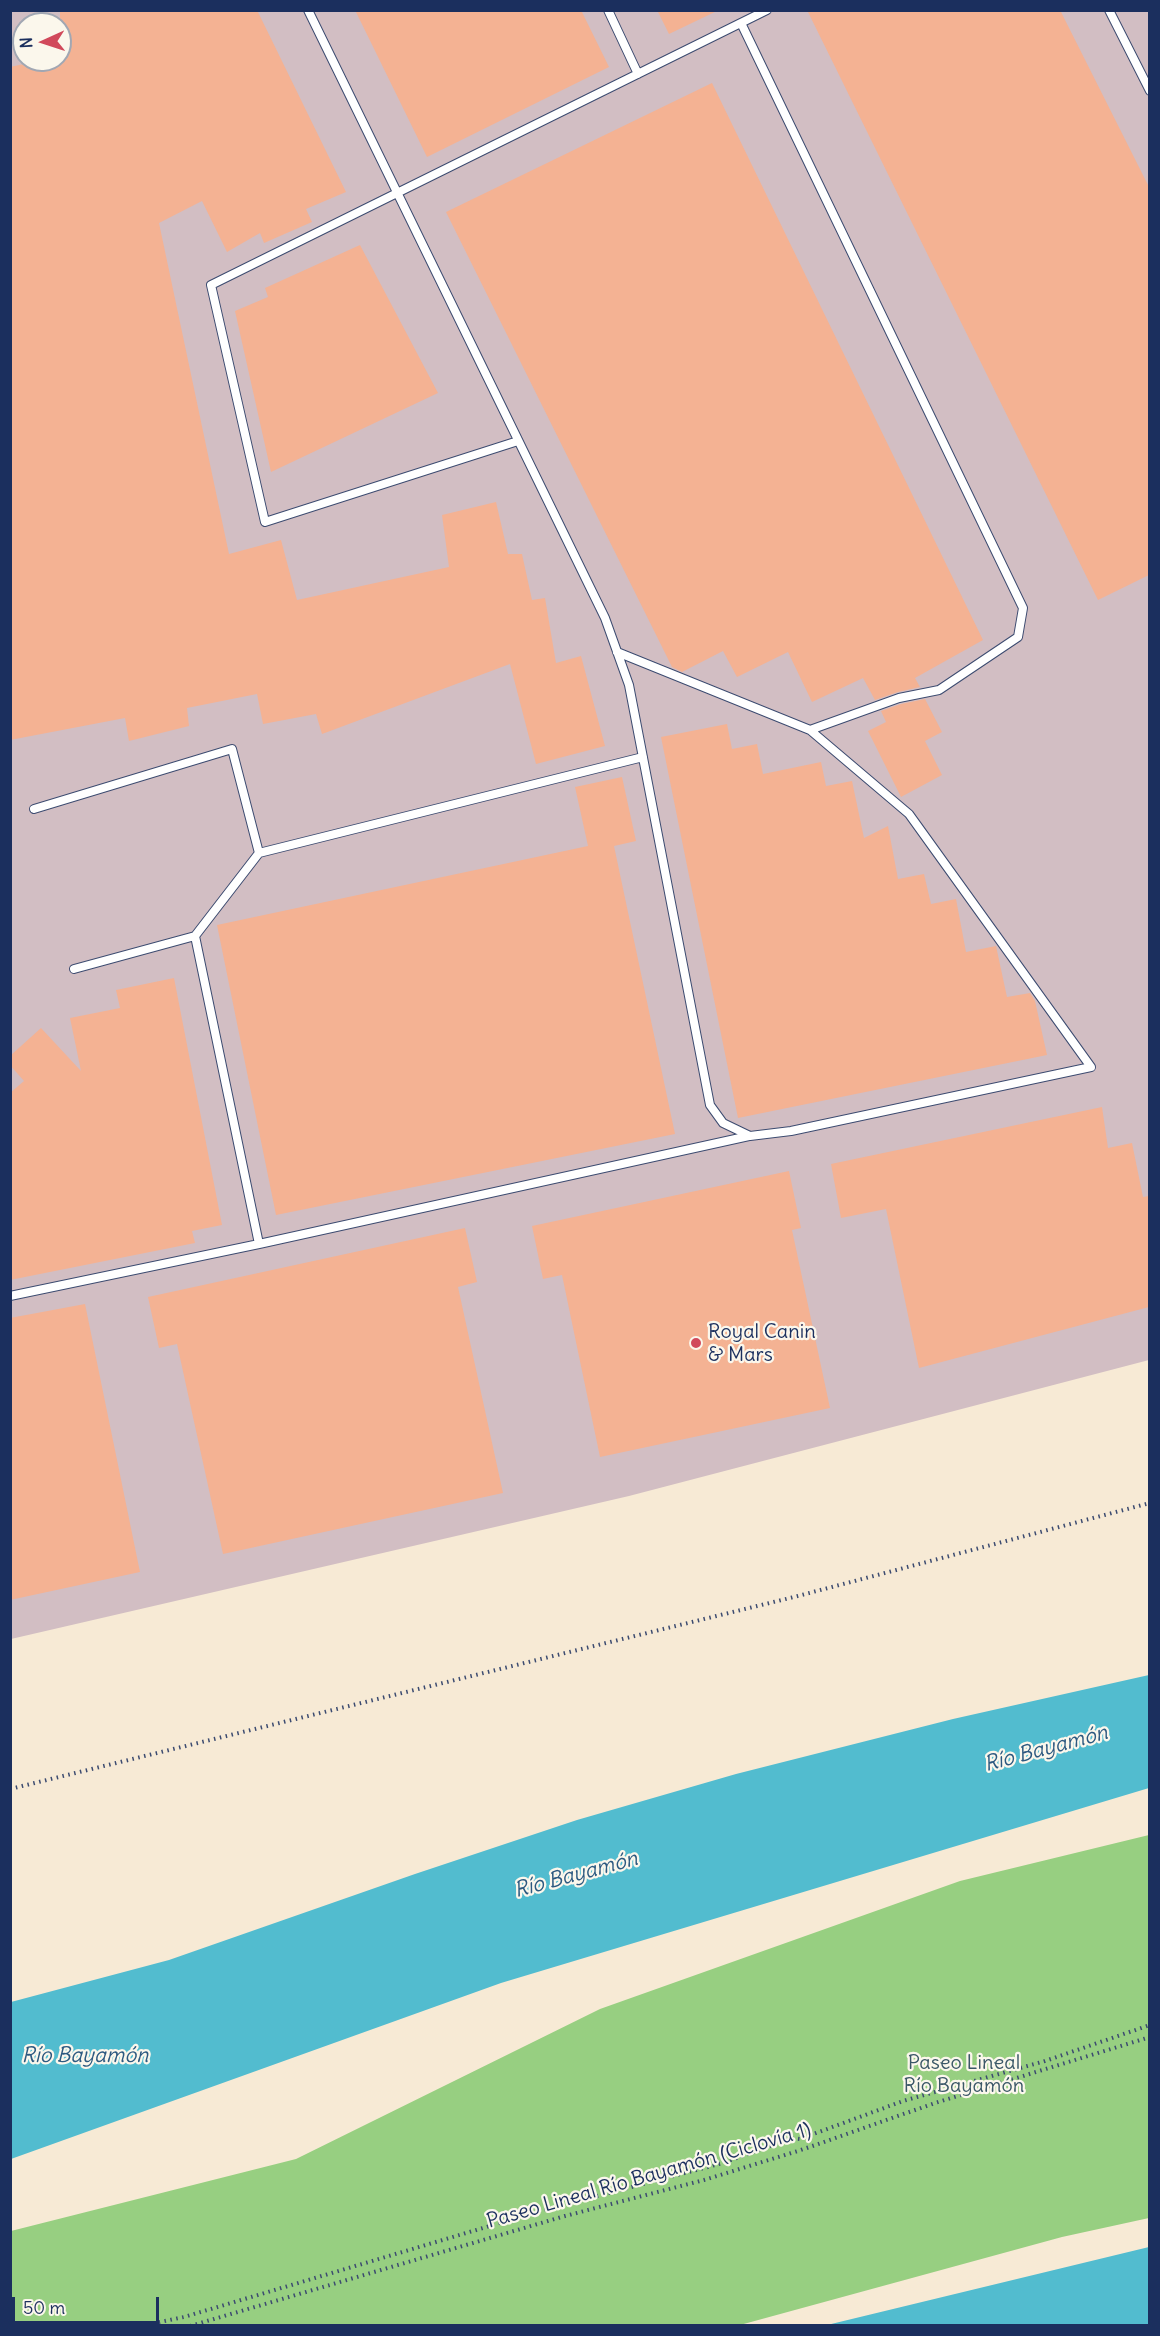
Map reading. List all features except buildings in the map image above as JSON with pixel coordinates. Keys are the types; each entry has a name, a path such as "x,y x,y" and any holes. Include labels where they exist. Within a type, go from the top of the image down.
{"lane":[{"path":"308,10 605,618 629,685 710,1105 723,1123 750,1136"},
{"path":"608,10 638,74"},
{"path":"518,441 264,522 212,285 767,10"},
{"path":"1109,10 1149,91"},
{"path":"741,23 1023,608 1018,637 939,690 899,698 810,730"},
{"path":"10,1296 750,1136 791,1131 1091,1067 909,814 810,730 617,652"},
{"path":"34,809 232,749 259,853"},
{"path":"74,969 195,936 259,853 643,757"},
{"path":"195,936 259,1244"}],"path":[{"path":"10,1789 794,1597 1149,1503"},
{"path":"141,2325 184,2317 540,2211 723,2163 792,2138 800,2139 903,2101 1045,2061 1149,2025"},
{"name":"Paseo Lineal Río Bayamón (Ciclovía 1)","path":"190,2325 565,2216 714,2178 935,2103 1149,2037"}],"shaded area":[{"path":"10,11 1149,11 1149,1360 629,1496 11,1639"}],"green space":[{"name":"Paseo Lineal Río Bayamón","path":"1149,1835 1149,2218 1062,2237 740,2325 11,2325 11,2231 296,2159 600,2009 960,1881"}],"water":[{"name":"Río Bayamón","path":"1149,1675 1149,1788 501,1983 11,2159 11,2002 169,1960 577,1820 736,1774 953,1719"},
{"path":"1149,2247 1149,2325 827,2325"}],"place":[{"name":"Royal Canin & Mars","path":"696,1343"}]}
